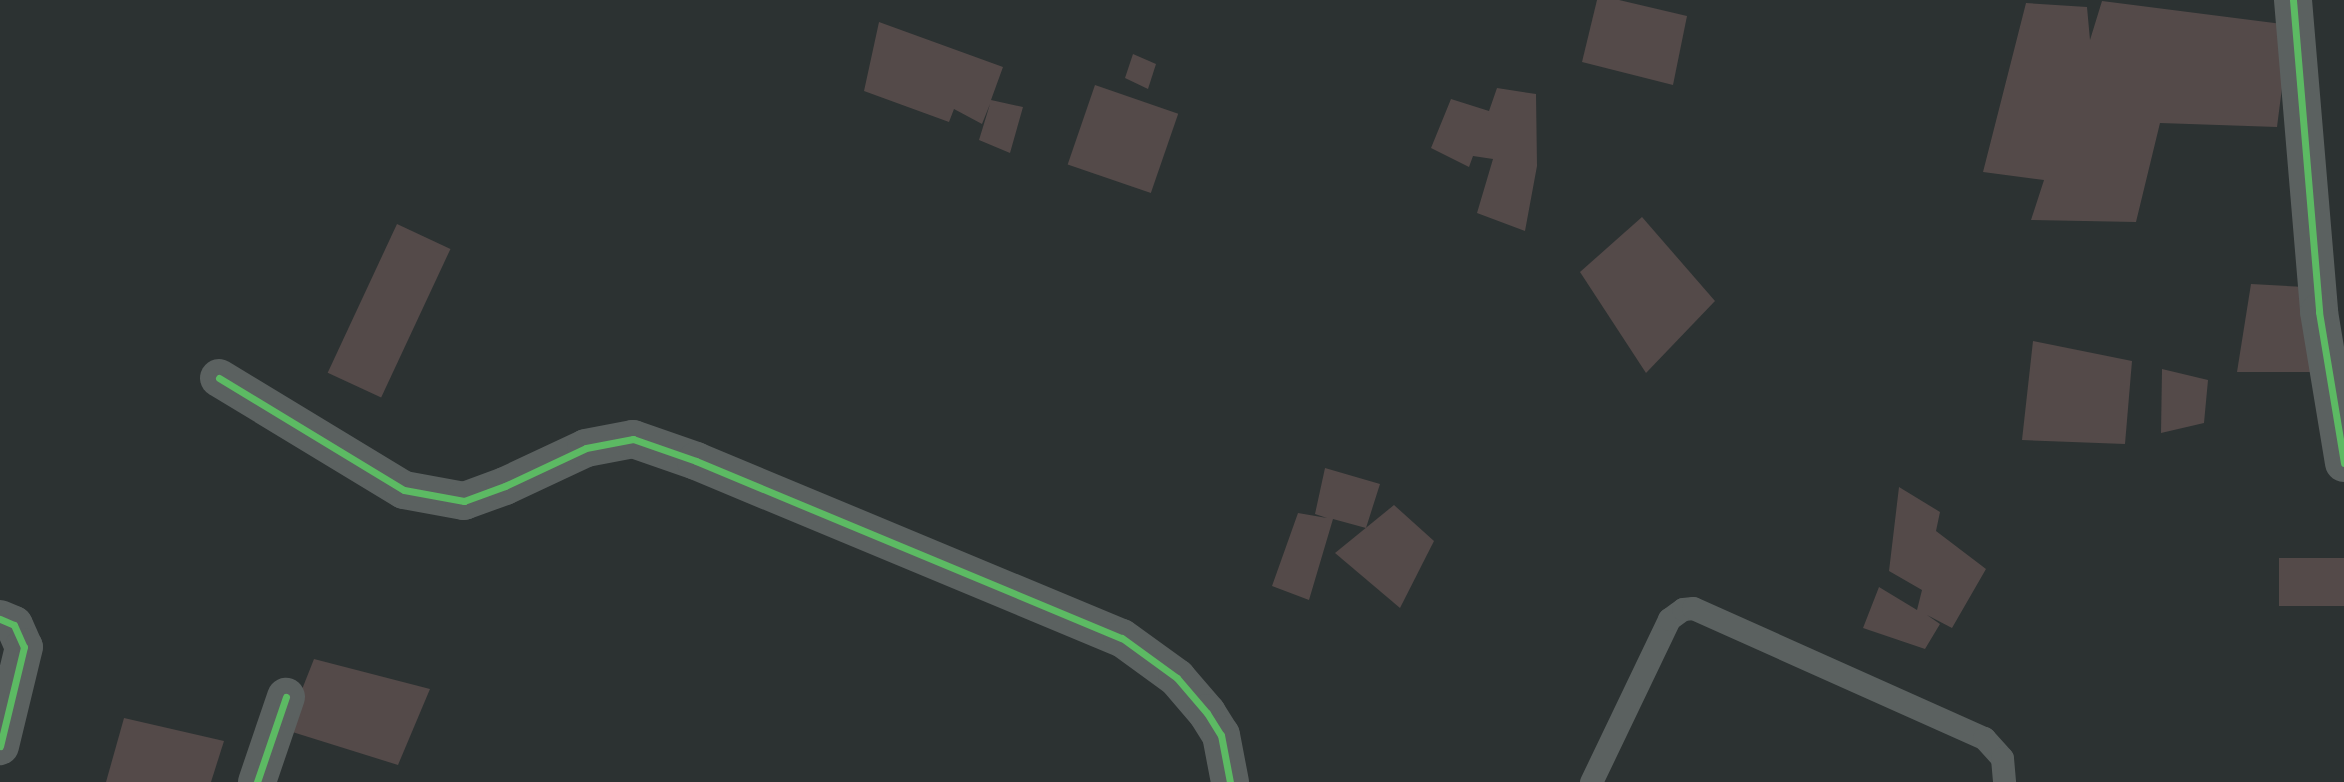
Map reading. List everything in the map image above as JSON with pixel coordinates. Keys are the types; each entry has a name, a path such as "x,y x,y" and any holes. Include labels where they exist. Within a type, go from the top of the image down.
{"street":[{"path":"2293,0 2319,312 2344,463"},
{"path":"219,378 404,490 464,501 505,486 586,448 633,439 696,461 1122,638 1177,678 1207,713 1221,735 1230,782"},
{"path":"0,619 14,625 24,647 0,746"},
{"path":"257,782 286,696"}],"lane":[{"path":"1591,782 1669,619 1683,610 1693,608 1984,738 2002,758 2004,782"}],"building":[{"path":"1597,0 1619,0 1687,16 1673,85 1582,62"},
{"path":"2102,1 2290,25 2277,127 2160,123 2136,222 2031,220 2044,180 1983,172 2026,3 2087,7 2090,40"},
{"path":"879,22 1003,67 991,100 1023,107 1010,153 979,140 990,104 982,124 954,109 949,122 864,91"},
{"path":"1133,54 1156,64 1148,89 1125,78"},
{"path":"1095,85 1178,114 1151,193 1068,164"},
{"path":"1497,88 1536,94 1537,166 1525,231 1477,213 1493,159 1473,156 1469,167 1431,148 1451,99 1489,111"},
{"path":"1642,217 1715,301 1646,373 1580,272"},
{"path":"397,224 450,249 381,398 328,373"},
{"path":"2251,284 2305,287 2317,372 2237,372"},
{"path":"2033,341 2132,361 2125,444 2022,440"},
{"path":"2162,369 2208,380 2204,423 2161,433"},
{"path":"1325,468 1380,484 1366,528 1333,519 1309,600 1272,586 1298,513 1327,518 1315,514"},
{"path":"1899,487 1940,512 1936,531 1986,569 1952,628 1927,615 1940,624 1925,649 1863,628 1879,587 1917,610 1922,590 1889,571"},
{"path":"1394,505 1434,541 1400,608 1335,553"},
{"path":"2279,558 2344,558 2344,606 2279,606"},
{"path":"314,659 430,689 398,765 286,730"},
{"path":"124,718 224,741 211,782 106,782"}],"cycle path":[{"path":"2293,0 2319,312 2344,463"},
{"path":"219,378 404,490 464,501 505,486 586,448 633,439 696,461 1122,638 1177,678 1207,713 1221,735 1230,782"},
{"path":"0,619 14,625 24,647 0,746"},
{"path":"257,782 286,697"}]}
